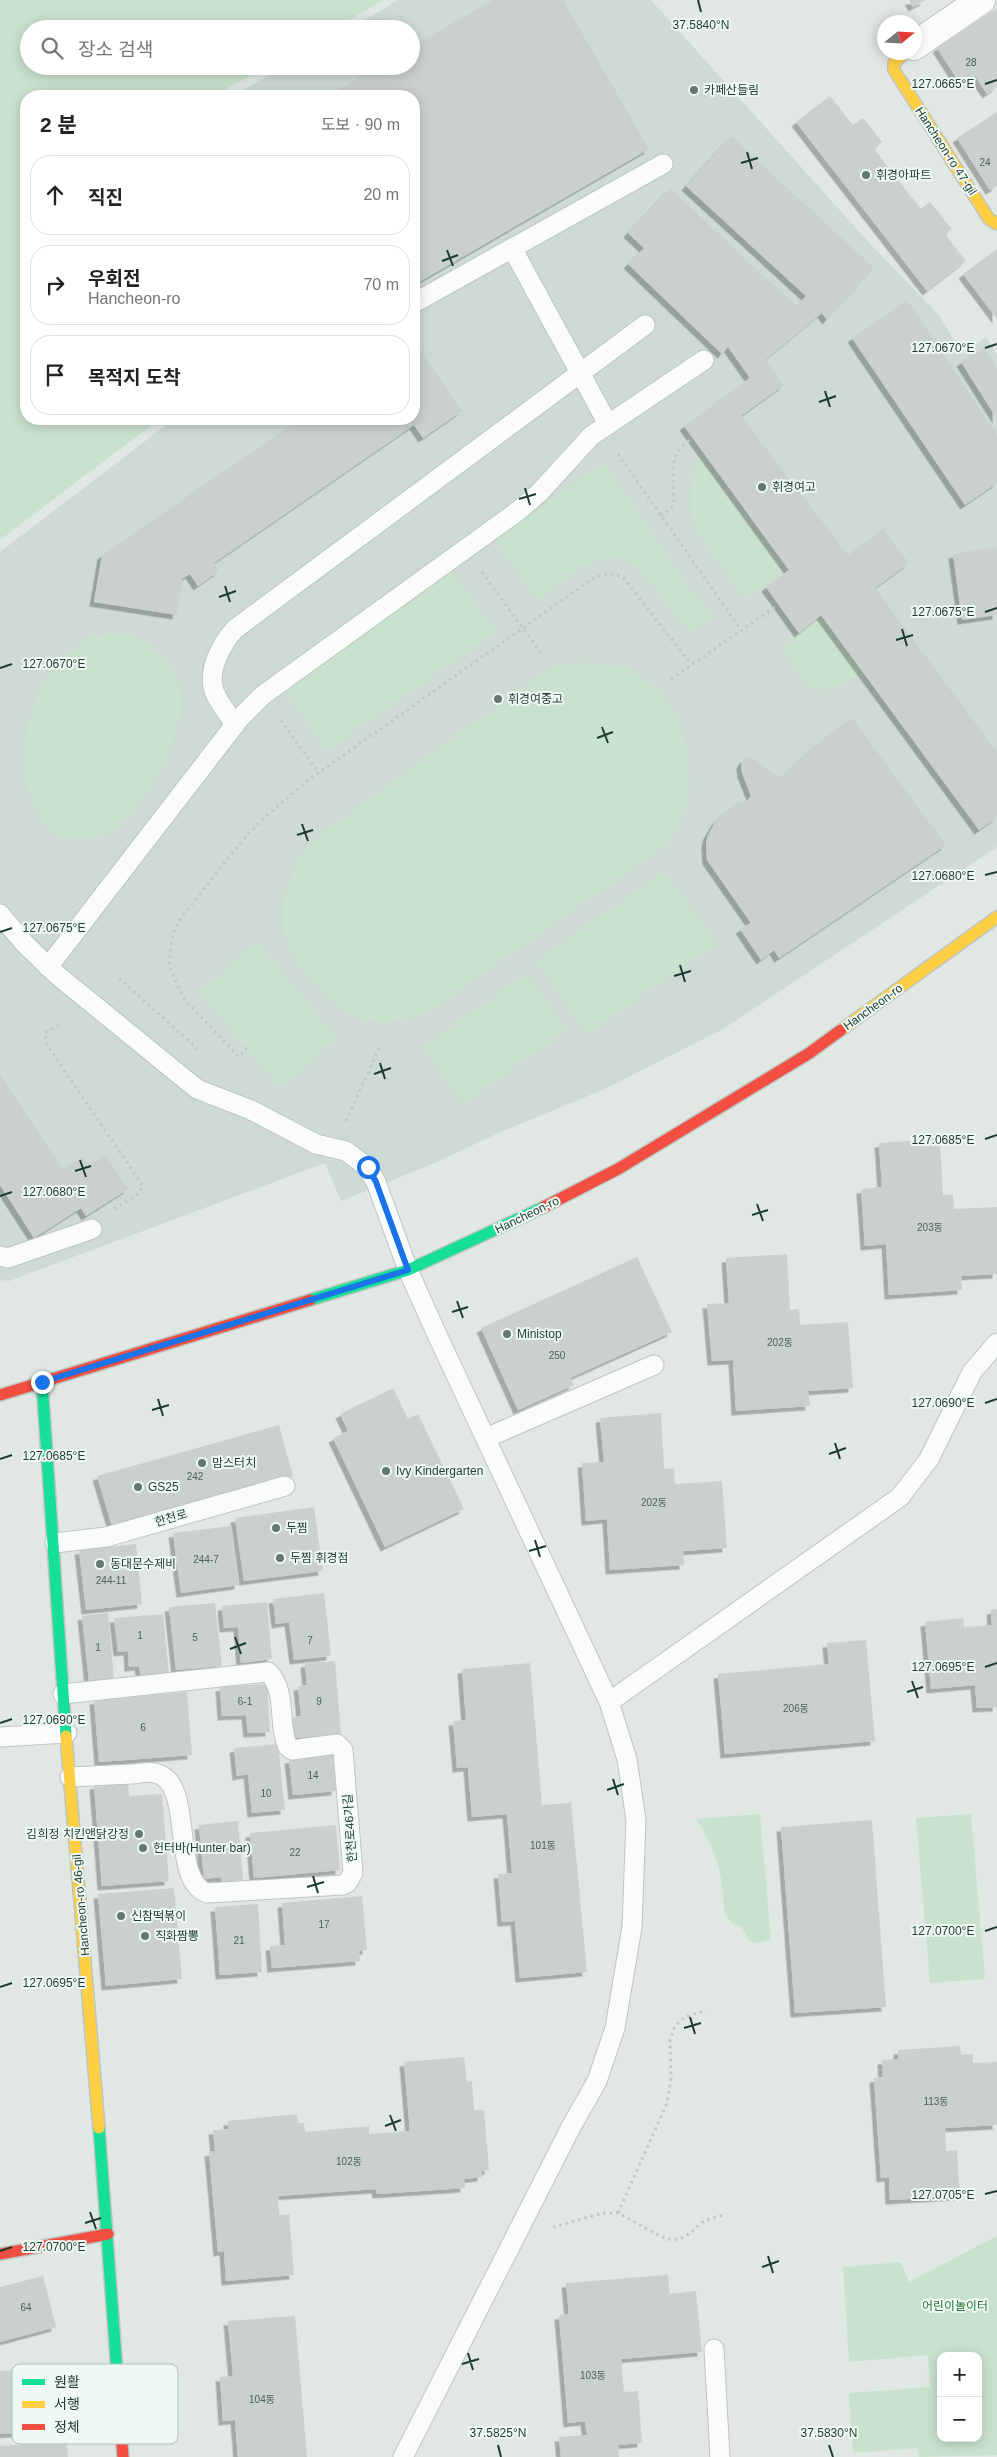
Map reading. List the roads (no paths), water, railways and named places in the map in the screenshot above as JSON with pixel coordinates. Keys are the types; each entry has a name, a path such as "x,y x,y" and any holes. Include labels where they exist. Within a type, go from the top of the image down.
{"street":[{"path":"922,41 981,0"},
{"name":"Hancheon-ro 47-gil","path":"897,60 894,63 894,70 989,219 997,224"},
{"name":"Hancheon-ro","path":"0,1395 408,1270 533,1213 618,1169 808,1054 997,918"},
{"name":"Hancheon-ro 46-gil","path":"42,1382 55,1543 63,1694 117,2364"},
{"path":"0,2254 108,2234"},
{"name":"Hancheon-ro 46-gil","path":"123,2444 124,2457"}],"lane":[{"path":"420,300 663,164"},
{"path":"512,248 579,373 604,427"},
{"path":"235,725 214,691 213,675 223,642 235,628 645,325"},
{"path":"48,967 235,725 263,695 518,511 539,493 591,436 704,360"},
{"path":"0,914 24,943 48,967 197,1089 251,1110 316,1144 346,1151 368,1167 376,1182 408,1270 540,1558 609,1702 627,1759 636,1820 632,1927 615,2028 597,2081 514,2238 403,2457"},
{"path":"0,1256 8,1258 92,1230"},
{"path":"609,1702 900,1497 930,1458 972,1372 997,1343"},
{"path":"486,1438 654,1365"},
{"name":"한천로","path":"55,1543 106,1537 286,1486"},
{"name":"한천로46가길","path":"63,1694 268,1672 274,1679 278,1689 288,1747 292,1750 338,1744 343,1750 354,1873 347,1883 343,1885 207,1893 199,1890 195,1884 189,1866 175,1792 168,1779 154,1772 70,1777"},
{"path":"0,1737 66,1733"},
{"path":"714,2349 720,2457"}],"place":[{"name":"카페산들림","path":"694,90"},
{"name":"휘경아파트","path":"866,175"},
{"name":"휘경여고","path":"762,487"},
{"name":"휘경여중고","path":"498,699"},
{"name":"Ministop","path":"507,1334"},
{"name":"맘스터치","path":"202,1463"},
{"name":"Ivy Kindergarten","path":"386,1471"},
{"name":"GS25","path":"138,1487"},
{"name":"두찜","path":"276,1528"},
{"name":"두찜 휘경점","path":"280,1558"},
{"name":"동대문수제비","path":"100,1564"},
{"name":"김희정 치킨앤닭강정","path":"139,1834"},
{"name":"헌터바(Hunter bar)","path":"143,1848"},
{"name":"신참떡볶이","path":"121,1916"},
{"name":"직화짬뽕","path":"145,1936"}],"park label":[{"name":"어린이놀이터","path":"955,2306"}]}
